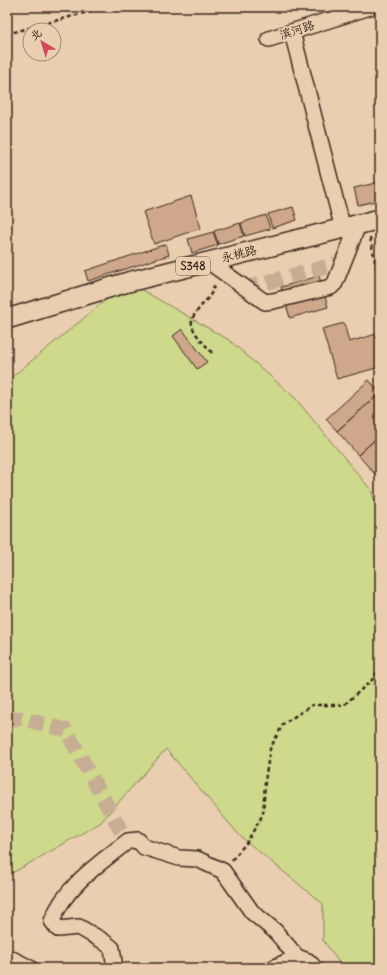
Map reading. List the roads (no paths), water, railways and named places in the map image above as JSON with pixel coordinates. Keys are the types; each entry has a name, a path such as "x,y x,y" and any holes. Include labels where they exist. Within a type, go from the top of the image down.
{"main road":[{"name":"永桃路","path":"7,320 128,282 362,224"}],"street":[{"name":"滨河路","path":"270,39 370,7"},
{"path":"209,262 265,302 295,296 331,287 335,284 362,224 292,32"},
{"path":"115,968 112,948 103,940 79,927 58,929 52,921 56,908 78,883 128,841 138,840 144,847 179,858 197,859 223,871 252,912 276,931 297,957 308,961 315,968"},
{"path":"273,968 297,957"},
{"path":"12,959 30,968"}],"tunnel":[{"path":"245,288 345,262"},
{"path":"7,721 21,718 66,730 127,842"}]}
